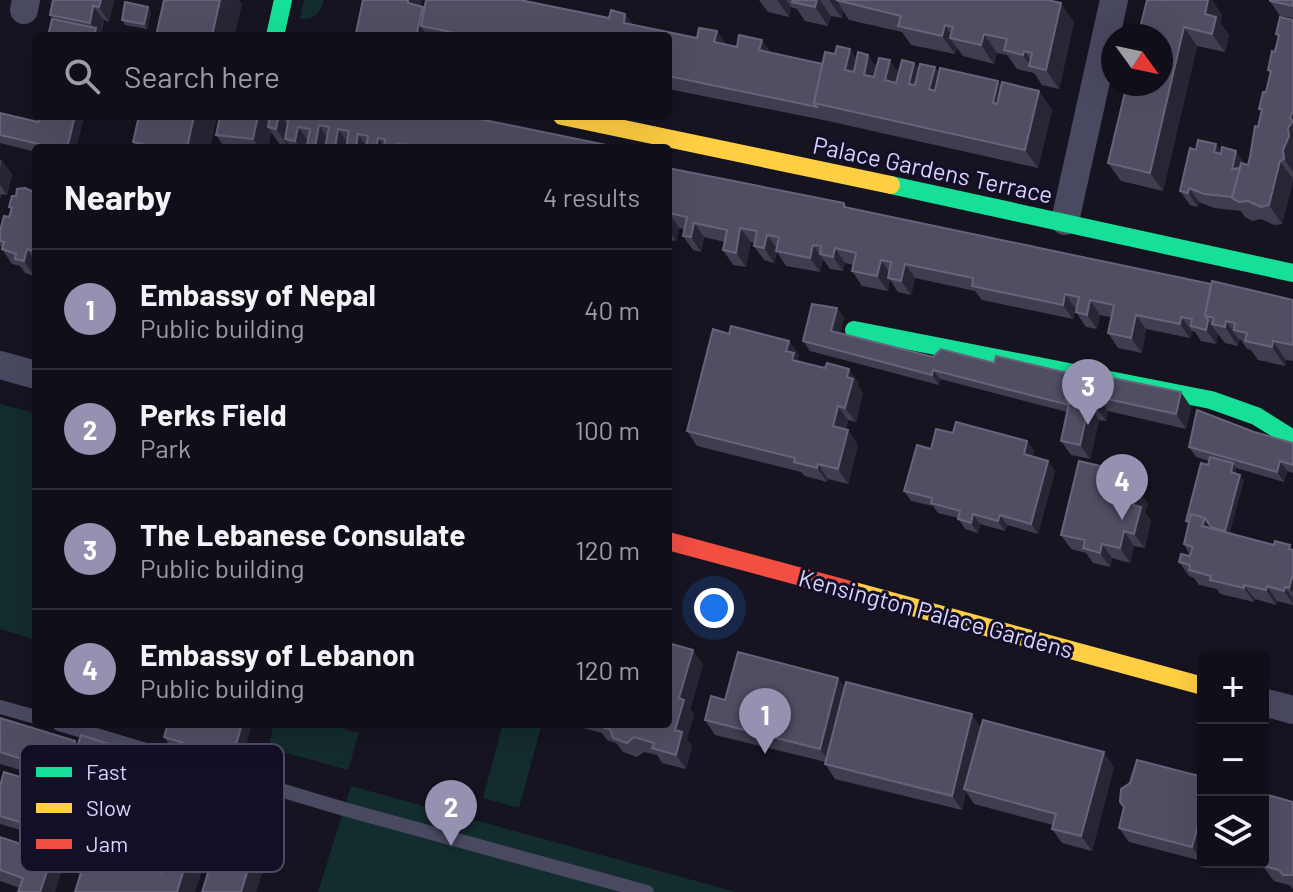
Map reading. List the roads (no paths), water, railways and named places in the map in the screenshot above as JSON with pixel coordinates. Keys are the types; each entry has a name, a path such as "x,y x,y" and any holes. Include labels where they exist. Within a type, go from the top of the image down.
{"street":[{"path":"276,32 283,0"},
{"path":"1065,221 1114,0"},
{"name":"Palace Gardens Terrace","path":"581,120 1065,221 1293,273"},
{"path":"854,330 1211,400 1256,416 1293,439"},
{"path":"0,365 32,374"},
{"name":"Kensington Palace Gardens","path":"672,542 1197,684"},
{"path":"1269,704 1293,710"}],"lane":[{"path":"0,707 32,716"},
{"path":"72,728 126,744"},
{"path":"284,791 647,892"}],"place":[{"name":"The Lebanese Consulate","path":"1088,425"},
{"name":"Embassy of Lebanon","path":"1122,520"},
{"name":"Embassy of Nepal","path":"765,754"},
{"name":"Perks Field","path":"451,846"}]}
